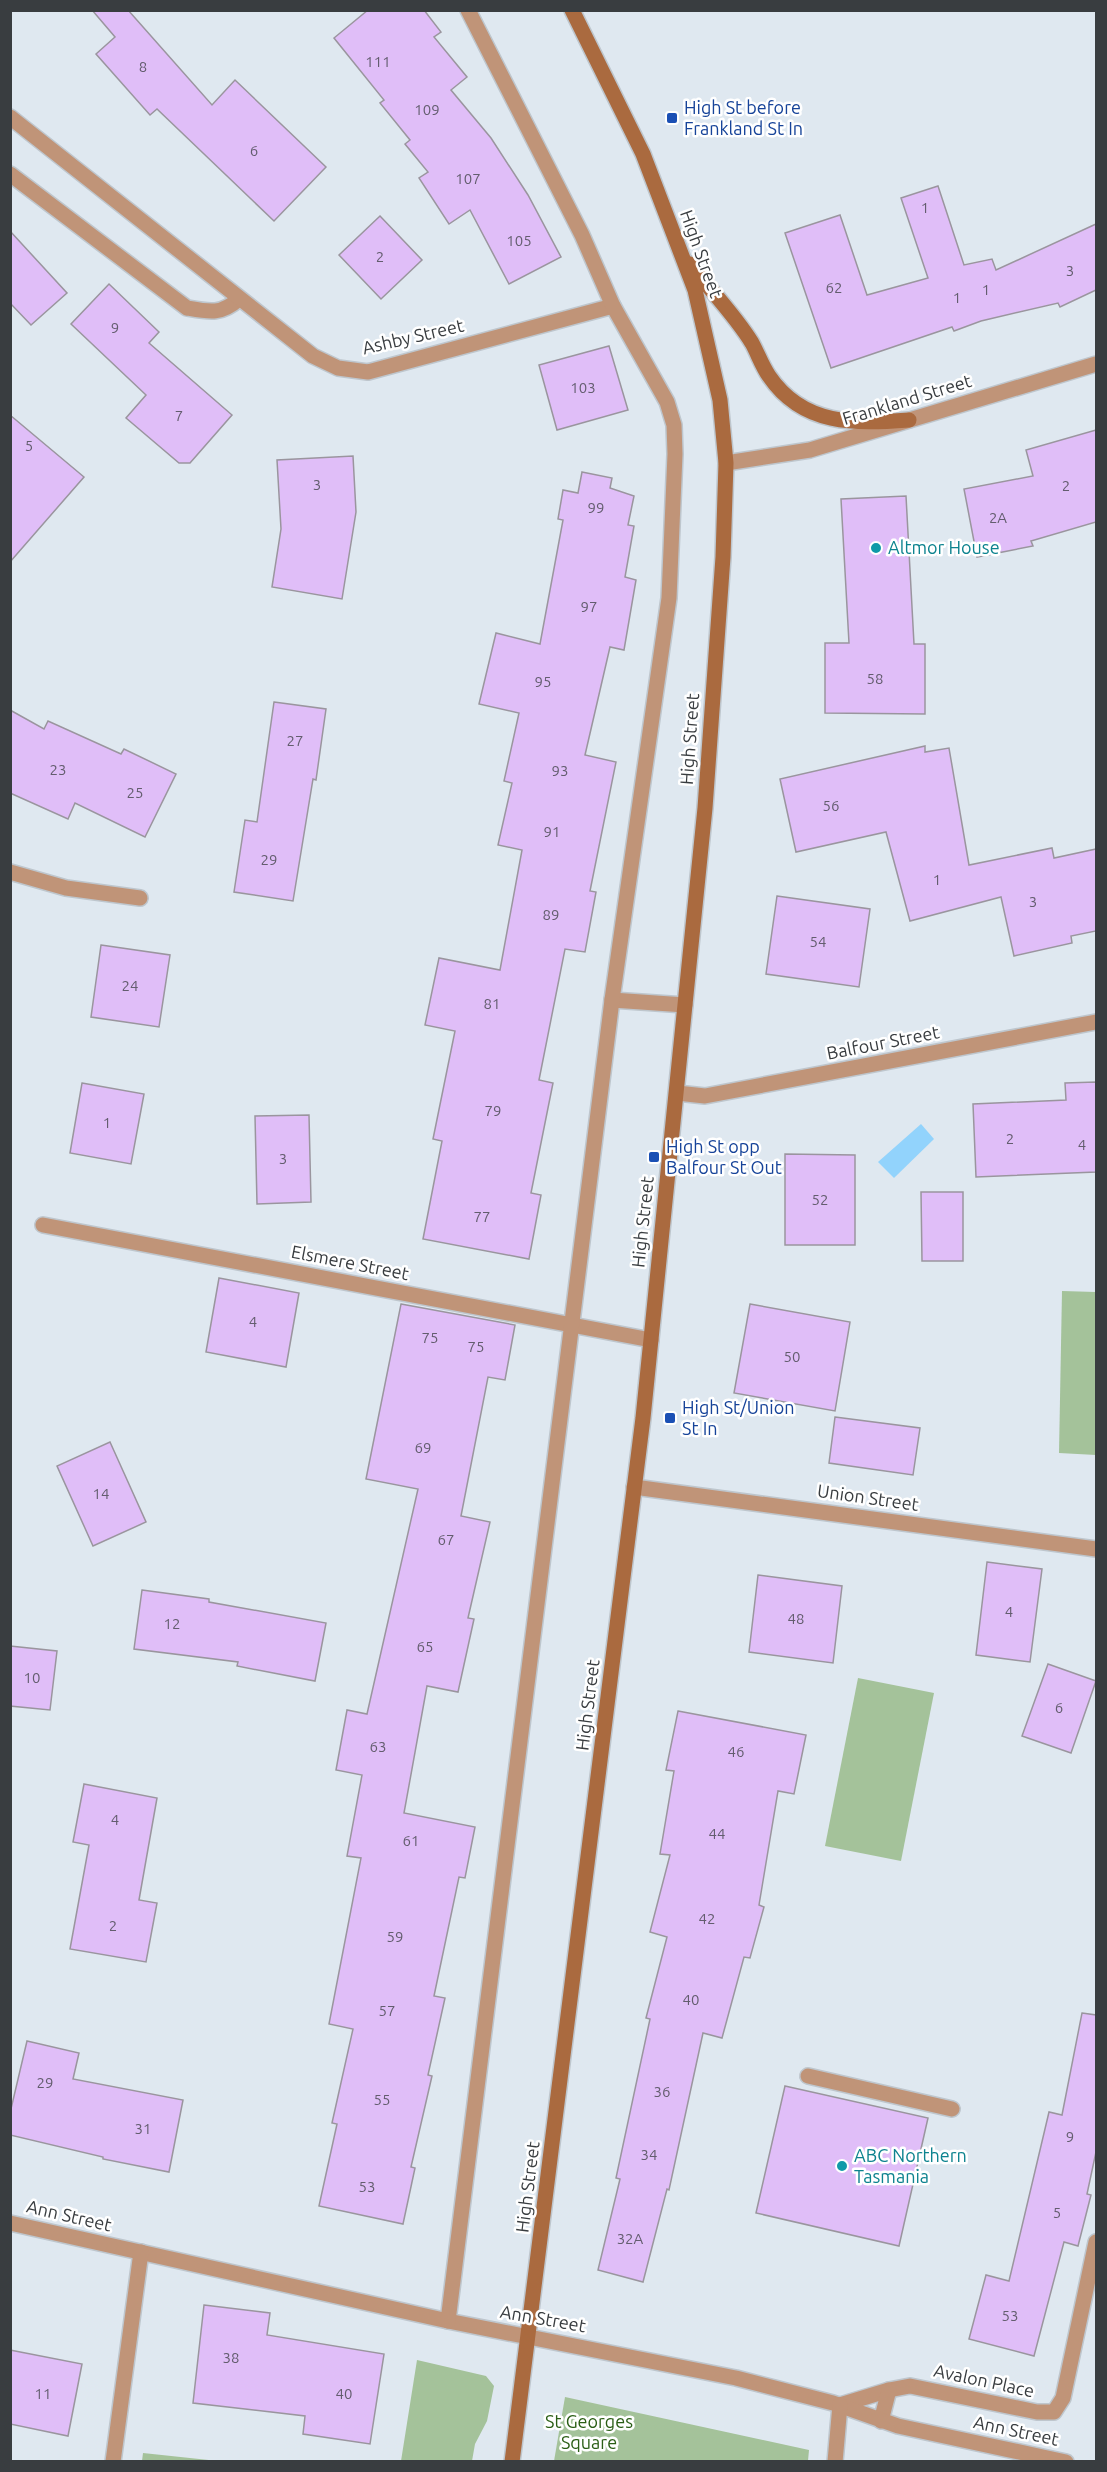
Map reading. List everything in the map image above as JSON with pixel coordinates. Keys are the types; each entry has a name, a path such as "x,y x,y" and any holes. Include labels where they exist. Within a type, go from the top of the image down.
{"main road":[{"name":"High Street","path":"512,2462 651,1340 705,808 723,557 726,463 720,400 695,290 643,154 572,10"},
{"path":"679,249 752,342 767,374 794,403 811,414 845,423 909,420"}],"street":[{"name":"High Street","path":"448,2321 612,1000 669,598 675,454 674,425 667,402 613,306 582,235 468,10"},
{"name":"Ashby Street","path":"10,117 313,356 338,368 368,372 613,306"},
{"path":"10,174 187,308 207,312 227,309 239,299"},
{"name":"Frankland Street","path":"726,463 810,450 1096,364"},
{"path":"10,872 66,888 141,898"},
{"path":"612,1000 685,1005"},
{"name":"Balfour Street","path":"677,1093 705,1096 1096,1023"},
{"name":"Elsmere Street","path":"43,1225 651,1340"},
{"name":"Union Street","path":"634,1487 1096,1548"},
{"path":"808,2076 952,2109"},
{"name":"Ann Street","path":"10,2223 448,2321 736,2378 840,2405 881,2421 1066,2462"},
{"name":"Avalon Place","path":"840,2405 889,2390 922,2387 1037,2412 1054,2412 1063,2398 1096,2242"},
{"path":"112,2462 141,2252"},
{"path":"881,2421 889,2390"},
{"path":"835,2462 840,2405"}],"green space":[{"path":"1062,1291 1096,1292 1096,1455 1059,1453"},
{"path":"858,1678 934,1693 901,1861 825,1846"},
{"path":"417,2360 486,2376 494,2386 487,2421 475,2444 472,2461 401,2461"},
{"name":"St Georges Square","path":"565,2397 809,2450 808,2461 554,2461"},
{"path":"143,2453 218,2461 142,2461"}],"water":[{"path":"921,1124 934,1139 894,1178 878,1162"}],"building":[{"path":"92,10 128,10 212,105 235,80 326,167 274,221 157,109 150,115 96,54 115,37"},
{"path":"368,10 424,10 441,32 434,37 467,77 451,90 491,138 528,195 561,257 509,284 470,210 449,224 419,178 428,172 405,144 410,140 380,103 384,100 334,38"},
{"path":"938,186 964,265 992,259 996,270 1096,224 1096,290 1060,307 1058,303 981,321 954,331 952,327 831,368 785,233 840,215 867,295 928,278 901,198"},
{"path":"380,216 422,260 381,299 339,255"},
{"path":"10,231 67,293 31,325 10,303"},
{"path":"109,284 159,332 149,343 232,415 190,463 179,463 126,418 146,395 71,324"},
{"path":"609,346 628,410 557,430 539,365"},
{"path":"10,415 84,477 10,562"},
{"path":"1096,430 1096,522 1031,541 1033,546 977,557 964,489 1033,476 1026,450"},
{"path":"353,456 356,512 342,599 272,587 281,529 277,460"},
{"path":"582,472 612,478 610,488 634,496 628,525 634,526 625,577 636,580 624,650 610,647 585,755 616,762 590,891 596,892 585,952 565,949 539,1080 553,1083 531,1193 541,1195 529,1259 423,1239 442,1141 433,1139 455,1031 425,1025 439,958 500,970 522,850 498,845 512,783 504,781 519,713 479,704 496,633 540,644 563,520 558,519 563,490 578,493"},
{"path":"906,496 914,644 925,644 925,714 825,713 825,643 849,643 841,499"},
{"path":"274,702 326,709 316,780 313,779 293,901 234,892 245,820 257,822"},
{"path":"10,710 44,729 48,721 121,754 124,749 176,774 145,837 75,803 68,819 10,793"},
{"path":"925,746 925,752 949,748 969,865 1052,848 1054,858 1096,849 1096,931 1071,936 1072,943 1014,956 1001,897 910,921 886,832 796,852 780,779"},
{"path":"777,896 870,909 859,987 766,974"},
{"path":"101,945 170,955 159,1027 91,1017"},
{"path":"1096,1082 1096,1172 976,1177 973,1104 1066,1100 1065,1083"},
{"path":"82,1083 144,1094 131,1164 70,1153"},
{"path":"309,1115 311,1202 257,1204 255,1116"},
{"path":"785,1154 855,1155 855,1245 785,1245"},
{"path":"921,1192 963,1192 963,1261 922,1261"},
{"path":"219,1278 299,1293 286,1367 206,1352"},
{"path":"401,1304 515,1325 505,1380 488,1377 461,1516 490,1522 468,1618 474,1619 458,1692 427,1686 404,1813 475,1827 465,1878 459,1877 434,1996 445,1998 428,2075 432,2076 411,2167 415,2168 403,2224 319,2206 337,2124 332,2123 353,2029 329,2024 361,1858 347,1856 362,1775 336,1770 347,1710 367,1714 418,1489 366,1479"},
{"path":"750,1304 850,1322 835,1411 734,1393"},
{"path":"835,1417 920,1428 913,1475 829,1463"},
{"path":"110,1442 146,1522 93,1546 57,1466"},
{"path":"987,1562 1042,1569 1030,1662 976,1655"},
{"path":"758,1575 842,1586 833,1663 749,1652"},
{"path":"142,1590 209,1599 209,1602 326,1623 315,1681 237,1666 238,1662 134,1649"},
{"path":"10,1646 57,1651 50,1710 10,1706"},
{"path":"1048,1664 1096,1681 1071,1753 1022,1736"},
{"path":"678,1711 806,1735 794,1794 778,1791 759,1905 764,1907 750,1958 744,1957 722,2038 703,2033 669,2190 667,2189 643,2282 598,2270 620,2179 616,2178 650,2019 646,2018 667,1937 650,1932 670,1855 660,1854 674,1771 666,1770"},
{"path":"84,1784 157,1798 139,1900 157,1903 146,1962 70,1949 89,1845 73,1842"},
{"path":"1082,2013 1096,2015 1096,2152 1087,2194 1091,2195 1078,2246 1064,2242 1034,2356 969,2339 986,2275 1009,2281 1049,2112 1062,2115"},
{"path":"27,2041 79,2053 73,2079 183,2100 169,2172 103,2159 103,2157 10,2135 10,2113"},
{"name":"ABC Northern Tasmania","path":"785,2086 928,2118 899,2246 756,2213"},
{"path":"204,2305 270,2313 267,2335 384,2354 370,2444 303,2434 305,2416 193,2403"},
{"path":"10,2350 82,2364 68,2436 10,2424"}],"place":[{"name":"High St before Frankland St In","path":"672,118"},
{"name":"Altmor House","path":"876,548"},
{"name":"High St opp Balfour St Out","path":"654,1157"},
{"name":"High St/Union St In","path":"670,1418"},
{"name":"ABC Northern Tasmania","path":"842,2166"}]}
